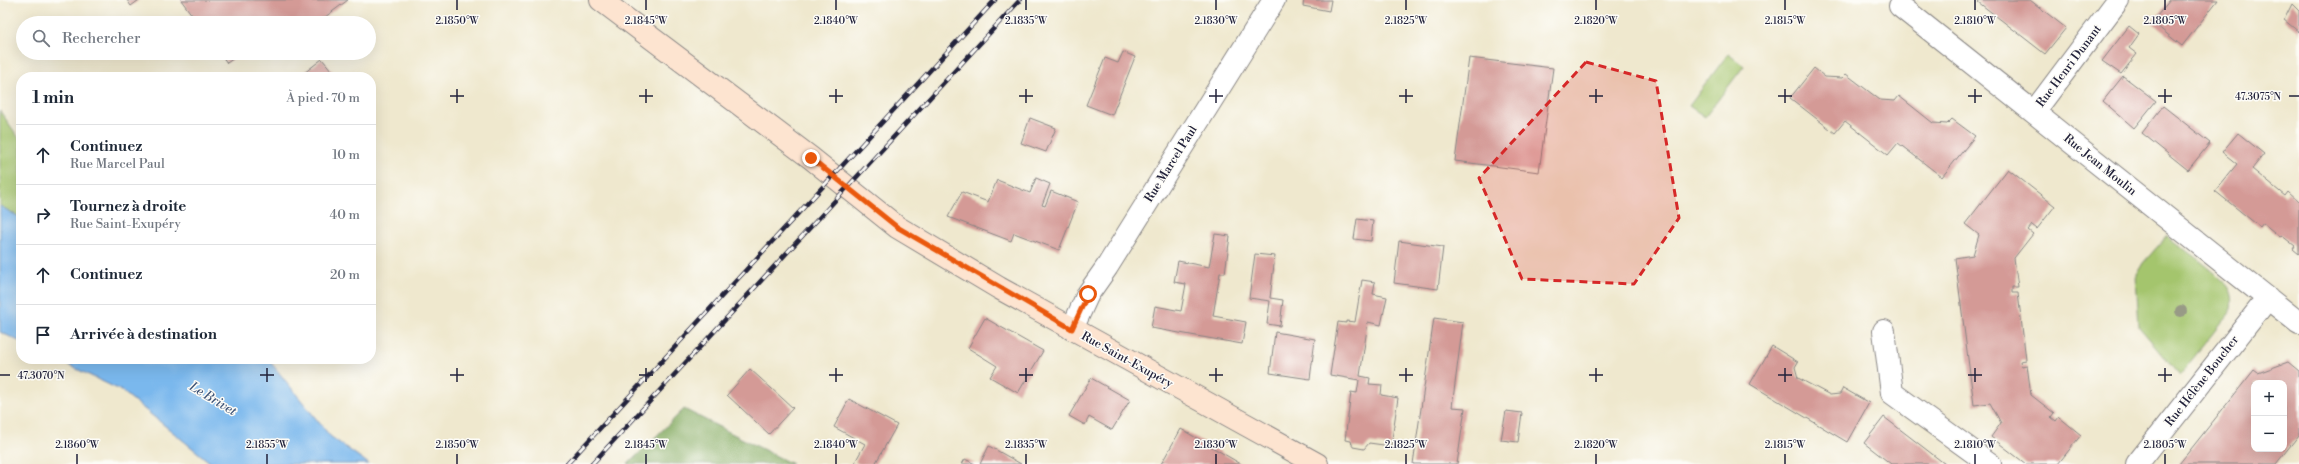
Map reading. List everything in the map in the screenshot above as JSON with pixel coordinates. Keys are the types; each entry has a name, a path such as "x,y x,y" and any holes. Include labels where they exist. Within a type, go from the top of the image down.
{"street":[{"name":"Rue Saint-Exupéry","path":"601,0 811,158 897,227 1072,329 1317,464"},
{"name":"Rue Marcel Paul","path":"1072,329 1088,294 1274,0"},
{"name":"Rue Henri Dunant","path":"2034,112 2118,0"},
{"name":"Rue Jean Moulin","path":"1900,6 2299,323"},
{"name":"Rue Hélène Boucher","path":"2137,464 2268,298"},
{"path":"1884,331 1892,393 1990,464"}],"highlighted area":[{"path":"1586,62 1656,81 1679,218 1634,284 1522,279 1479,178"}],"green space":[{"path":"1728,54 1744,66 1705,117 1689,106"},
{"path":"0,111 16,134 16,215 0,206"},
{"path":"2167,236 2224,281 2229,288 2233,303 2232,309 2180,375 2139,327 2136,275 2143,263"},
{"path":"684,409 792,464 628,464"}],"water":[{"path":"0,206 16,215 16,340 0,332"},
{"name":"Le Brivet","path":"66,364 272,364 330,436 369,464 212,464 122,391"}],"building":[{"path":"127,0 139,0 131,6"},
{"path":"181,0 348,0 326,16 193,16"},
{"path":"1304,0 1331,0 1329,11 1303,6"},
{"path":"1980,0 2030,0 2066,28 2045,54 1978,2"},
{"path":"2170,0 2218,0 2182,46 2152,22"},
{"path":"2292,4 2299,11 2299,32 2284,20"},
{"path":"2129,26 2139,34 2129,48 2137,54 2121,74 2102,61"},
{"path":"1123,52 1135,57 1112,115 1086,105 1105,58 1118,63"},
{"path":"1469,58 1553,68 1539,172 1455,161"},
{"path":"323,60 333,72 305,72"},
{"path":"1814,68 1825,77 1842,78 1846,74 1880,100 1895,101 1899,96 1933,123 1947,124 1952,119 1975,136 1942,177 1898,143 1888,155 1845,121 1835,133 1790,98"},
{"path":"2123,76 2156,101 2134,128 2103,101"},
{"path":"2163,106 2210,143 2188,170 2142,133"},
{"path":"1030,118 1056,128 1046,152 1021,143"},
{"path":"2238,133 2264,154 2252,169 2285,196 2288,192 2299,202 2299,254 2293,249 2295,246 2281,235 2280,237 2263,223 2260,227 2215,191 2237,164 2222,152"},
{"path":"2008,169 2055,206 2037,229 2032,225 2028,230 2033,234 2014,258 2018,287 2012,287 2012,293 2018,293 2026,360 2020,361 2021,366 2027,365 2031,395 2054,413 2051,417 2056,421 2059,417 2081,435 2058,464 2026,464 1991,437 2001,423 1990,403 1974,405 1955,258 1973,255 1979,235 1965,224"},
{"path":"1036,178 1050,184 1042,205 1045,206 1051,191 1078,202 1059,250 1014,233 1011,241 948,217 962,192 988,202 997,180 1030,193"},
{"path":"1357,219 1373,221 1371,241 1354,239"},
{"path":"1215,234 1230,236 1225,273 1220,273 1213,316 1246,322 1242,344 1151,328 1155,306 1181,311 1186,284 1174,282 1178,261 1209,267"},
{"path":"1399,241 1443,247 1438,289 1394,283"},
{"path":"1255,254 1275,256 1270,298 1283,300 1280,326 1267,324 1270,301 1249,298"},
{"path":"1362,280 1375,282 1373,294 1387,297 1381,325 1368,322 1360,376 1370,378 1369,384 1382,385 1381,395 1398,398 1391,446 1369,443 1364,449 1353,447 1351,441 1345,440 1351,392 1357,393 1359,380 1330,375 1338,322 1355,322"},
{"path":"985,318 1043,351 1018,393 990,377 997,366 968,348"},
{"path":"1434,318 1463,322 1452,407 1465,408 1457,464 1413,464"},
{"path":"1275,332 1315,339 1310,379 1270,373"},
{"path":"1772,346 1798,362 1795,367 1798,378 1830,395 1840,394 1843,388 1869,403 1847,442 1750,384"},
{"path":"2288,362 2299,371 2299,435 2287,450 2287,380 2251,380 2251,452 2286,452 2276,464 2179,464 2254,370 2258,373"},
{"path":"750,369 793,408 769,434 727,395"},
{"path":"1091,378 1130,400 1112,430 1089,417 1085,425 1069,416"},
{"path":"849,399 897,425 875,464 859,464 855,462 865,444 834,427"},
{"path":"1506,411 1522,413 1518,442 1501,440"},
{"path":"1884,417 1945,464 1891,464 1864,443"},
{"path":"1181,429 1241,464 1161,464"},
{"path":"989,446 1021,464 980,464"},
{"path":"965,459 975,464 962,464"}],"railway":[{"path":"567,464 995,0"},
{"path":"592,464 1020,0"}],"route":[{"path":"811,158 897,227 999,288 1072,329 1088,294"}]}
